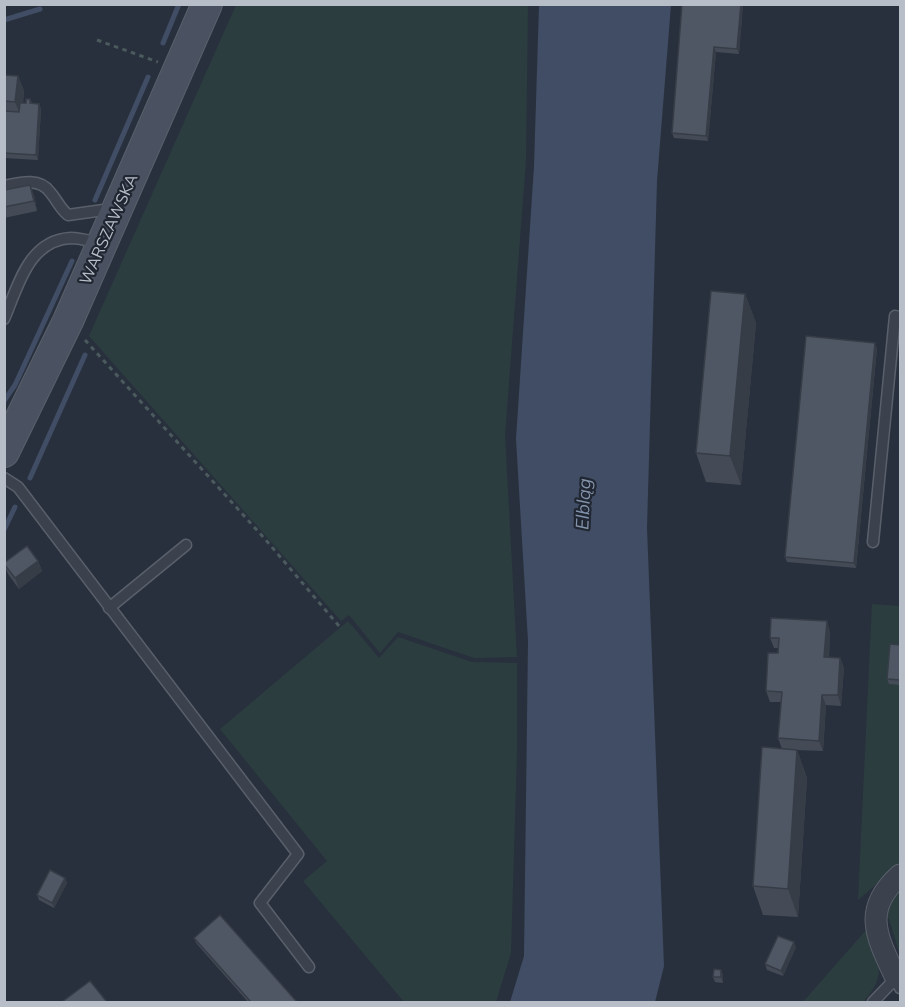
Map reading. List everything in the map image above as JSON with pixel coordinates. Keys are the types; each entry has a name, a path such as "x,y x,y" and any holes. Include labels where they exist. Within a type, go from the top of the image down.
{"main road":[{"name":"WARSZAWSKA","path":"6,447 68,321 207,4"}],"street":[{"path":"898,983 878,936 875,919 878,900 900,875"}],"lane":[{"path":"4,186 25,182 40,184 50,191 58,207 68,215 118,208"},
{"path":"4,319 32,256 51,243 71,238 102,244"},
{"path":"873,542 895,316 900,317"},
{"path":"4,478 18,487 298,854 260,903 309,967"},
{"path":"109,608 186,545"},
{"path":"873,1002 898,983"}],"path":[{"path":"97,40 179,69"},
{"path":"68,321 265,538 339,626"}],"shaded area":[{"path":"236,5 528,5 526,160 505,435 517,657 474,658 398,632 380,653 349,615 341,621 89,336"},
{"path":"872,604 900,606 900,864 858,900"},
{"path":"348,621 379,658 398,637 472,662 517,663 517,751 511,953 496,1002 404,1002 303,881 327,861 220,729"},
{"path":"900,884 900,955 883,900"},
{"path":"867,929 877,959 879,975 863,1002 803,1002"}],"water":[{"name":"Elbląg","path":"539,5 671,5 657,181 647,528 664,966 655,1002 510,1002 524,956 528,641 516,439 534,166"}],"building":[{"path":"682,4 741,4 737,49 714,47 706,136 672,133"},
{"path":"4,75 18,76 15,102 4,101"},
{"path":"26,99 30,99 30,103 39,104 36,155 4,153 4,111 19,112 20,103 26,103"},
{"path":"30,185 34,201 4,207 4,190"},
{"path":"711,291 745,294 730,456 696,453"},
{"path":"806,336 875,343 854,563 785,557"},
{"path":"27,546 38,561 15,578 4,563"},
{"path":"771,618 827,621 824,657 840,658 838,695 822,695 819,741 778,738 782,692 766,691 768,653 778,653 779,638 770,638"},
{"path":"890,644 900,645 900,680 887,679"},
{"path":"762,747 797,750 788,889 753,886"},
{"path":"50,870 65,878 52,903 37,895"},
{"path":"220,915 297,1002 251,1002 194,938"},
{"path":"778,936 794,942 781,971 765,964"},
{"path":"714,969 721,970 721,977 713,977"},
{"path":"90,981 107,1002 62,1002"}],"waterway":[{"path":"163,43 179,4"},
{"path":"4,20 40,9"},
{"path":"95,200 148,77"},
{"path":"4,401 15,385 72,261"},
{"path":"30,478 85,355"},
{"path":"4,530 15,507"}]}
